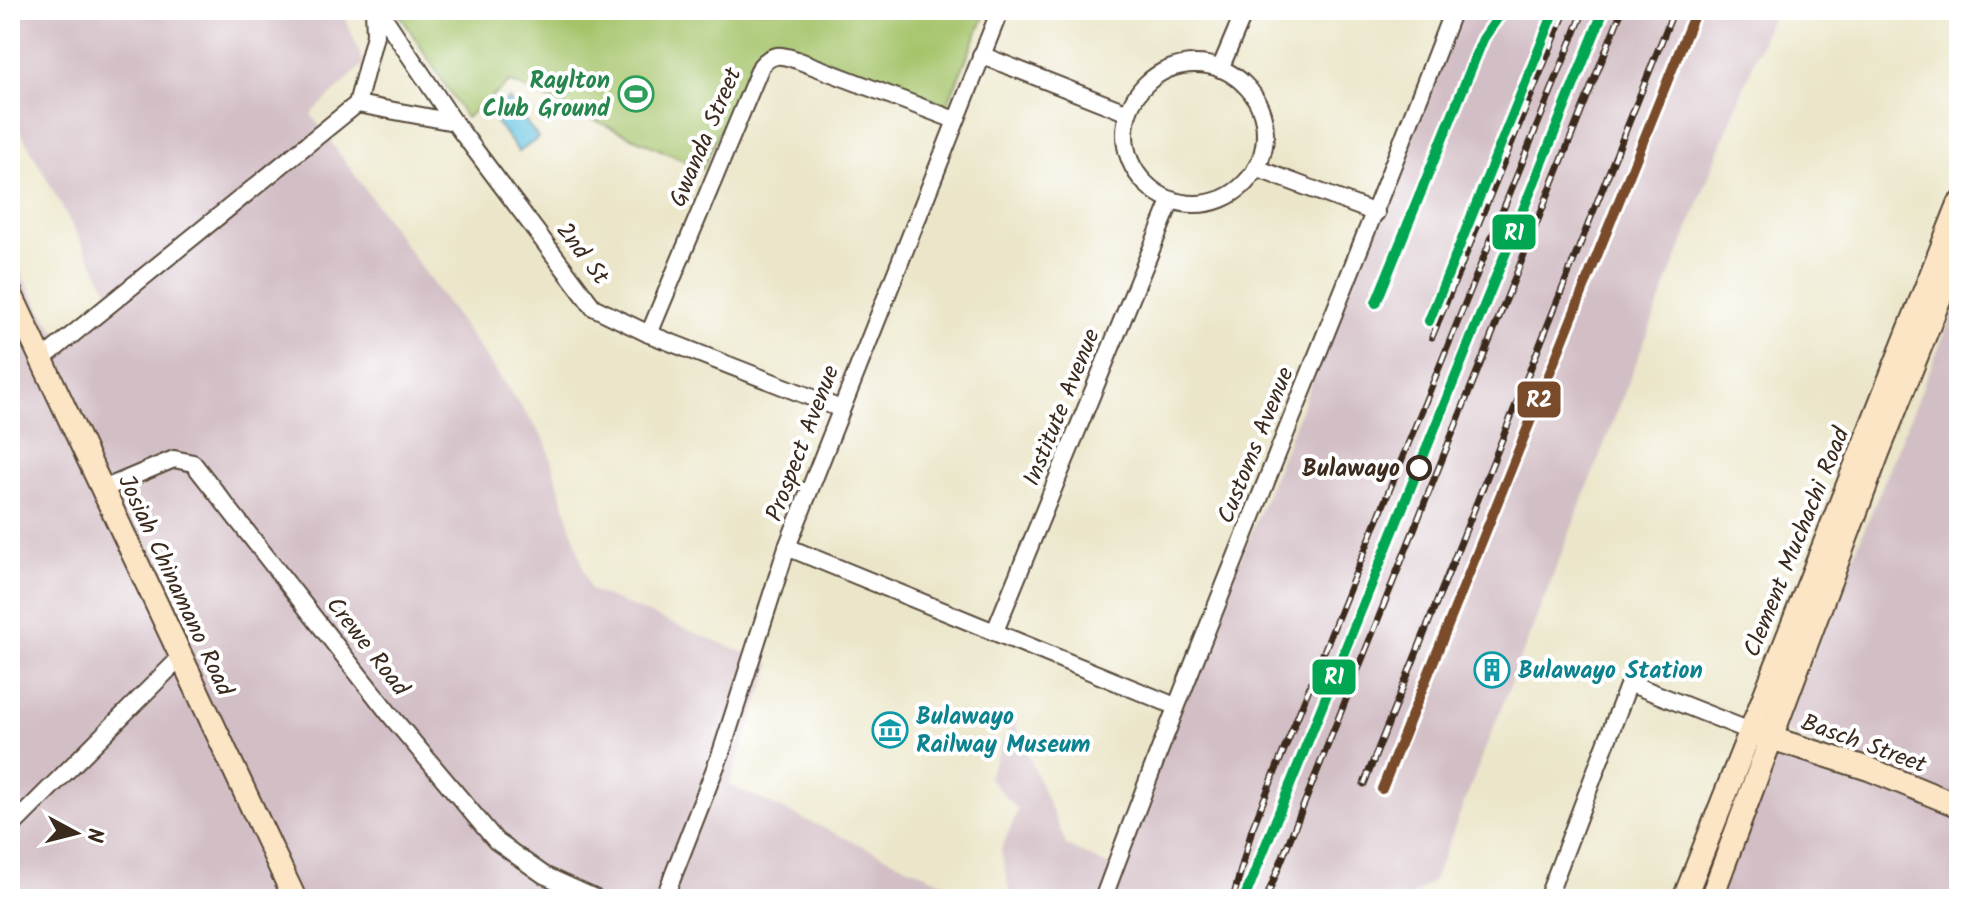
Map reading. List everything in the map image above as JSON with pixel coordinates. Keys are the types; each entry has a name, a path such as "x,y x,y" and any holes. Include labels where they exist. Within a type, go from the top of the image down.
{"main road":[{"name":"Clement Muchachi Road","path":"1684,899 1959,204"},
{"name":"Clement Muchachi Road","path":"1711,899 1878,453 1959,250"},
{"name":"Josiah Chinamano Road","path":"10,292 183,655 289,896"},
{"name":"Basch Street","path":"1750,731 1869,769 1959,806"}],"street":[{"path":"41,360 357,104 375,35 376,10"},
{"name":"2nd St","path":"376,10 454,122 593,307 649,334 841,409"},
{"name":"Prospect Avenue","path":"664,899 721,753 787,547 1000,10"},
{"path":"1220,69 1245,10"},
{"name":"Customs Avenue","path":"1103,899 1175,706 1376,213 1453,10"},
{"name":"Gwanda Street","path":"649,334 761,66 769,57 778,54 797,60 955,120"},
{"path":"981,55 1128,113"},
{"path":"1198,64 1220,69 1240,81 1259,111 1264,145 1256,168 1244,184 1210,203 1171,201 1148,187 1132,166 1125,140 1128,113 1138,93 1165,72 1198,64"},
{"path":"357,104 454,122"},
{"path":"1256,168 1376,213"},
{"name":"Institute Avenue","path":"995,631 1171,201"},
{"name":"Crewe Road","path":"103,489 174,459 193,463 391,716 496,841 544,875 597,899"},
{"path":"787,547 1175,706"},
{"path":"10,828 183,655"},
{"path":"1547,899 1629,683 1750,731"}],"shaded area":[{"path":"10,10 342,10 364,64 311,114 545,440 590,590 772,664 729,785 979,899 10,899 10,255 47,320 66,343 117,307 10,112"},
{"path":"1461,10 1774,10 1434,880 1408,899 1011,899 1001,850 1018,810 988,777 1013,720 1067,846 1116,869"},
{"path":"1959,298 1959,802 1782,731"},
{"path":"1776,744 1959,815 1959,899 1713,899"}],"green space":[{"name":"Raylton Club Ground","path":"397,10 987,10 947,105 787,46 767,43 753,57 703,169 510,82 466,118"}],"water":[{"path":"509,99 538,138 519,152 490,114"}],"railway":[{"path":"1376,303 1483,39 1503,10"},
{"path":"1432,337 1566,10"},
{"path":"1233,899 1252,829 1584,10"},
{"path":"1244,899 1604,10"},
{"path":"1266,899 1622,10"},
{"path":"1364,784 1674,10"}],"transit line":[{"name":"R1","path":"1376,303 1483,39 1503,10"},
{"name":"R1","path":"1429,321 1555,10"},
{"name":"R1","path":"1244,899 1604,10"},
{"name":"R2","path":"1382,789 1696,10"}],"place":[{"name":"Raylton Club Ground","path":"636,94"},
{"name":"Bulawayo","path":"1419,468"},
{"name":"Bulawayo Station","path":"1492,670"},
{"name":"Bulawayo Railway Museum","path":"890,730"}]}
